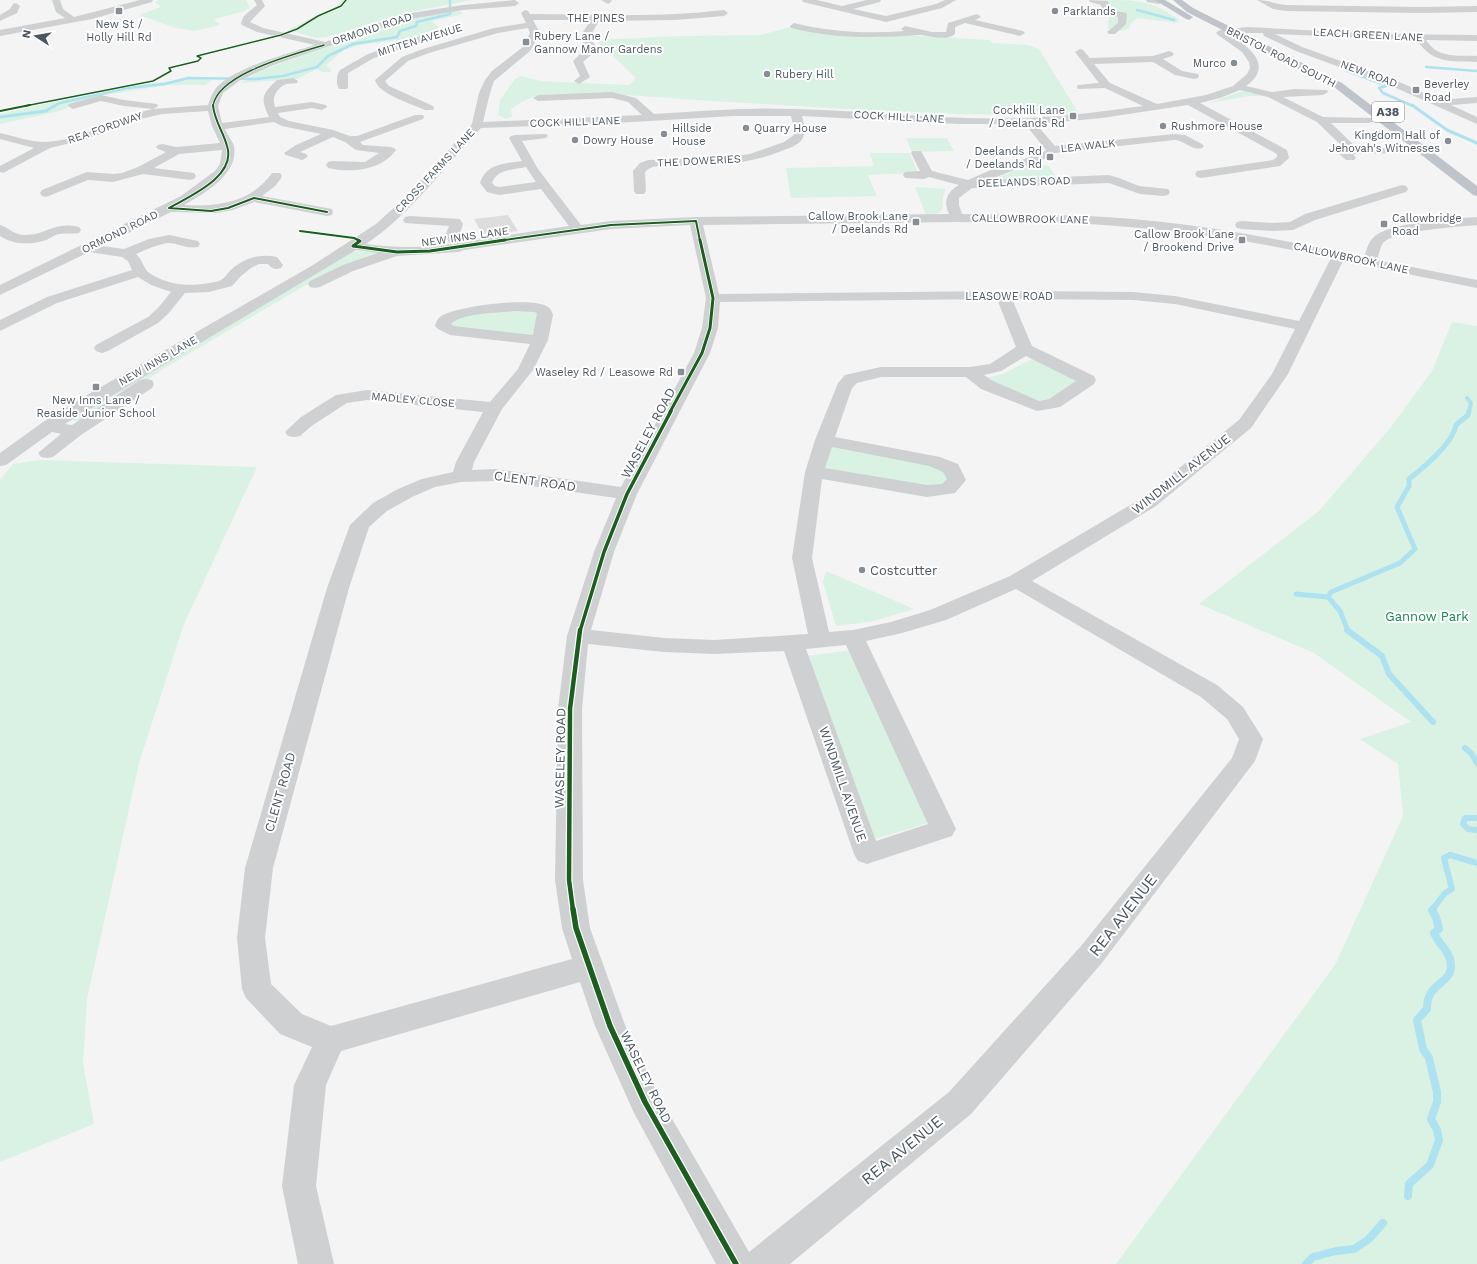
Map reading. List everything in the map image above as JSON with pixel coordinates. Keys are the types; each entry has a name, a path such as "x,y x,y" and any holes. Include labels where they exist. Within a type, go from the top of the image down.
{"highway":[{"path":"1156,0 1220,33"},
{"name":"BRISTOL ROAD SOUTH","path":"1177,0 1190,10 1296,62 1338,85 1477,192"},
{"name":"BRISTOL ROAD SOUTH","path":"1190,0 1201,10 1334,74 1367,96 1477,180"},
{"path":"1239,22 1259,30"}],"street":[{"path":"56,0 59,10 73,20"},
{"path":"0,33 73,20 149,0"},
{"path":"258,0 261,6 247,18 245,23 260,30 281,36 324,45"},
{"path":"806,0 886,19"},
{"path":"842,9 877,0"},
{"path":"952,0 939,6 886,19 881,23 918,33 932,35 950,34 951,25 977,17"},
{"path":"1093,0 1110,3 1107,12 1124,15 1122,24 1112,32"},
{"path":"1261,0 1276,7 1422,10 1477,9"},
{"path":"1344,0 1356,9"},
{"path":"1404,0 1422,10"},
{"path":"478,125 478,120 489,82 529,47 535,33 520,4 516,1"},
{"name":"ORMOND ROAD","path":"0,291 169,208 200,190 220,174 227,165 229,157 228,146 212,108 216,95 220,90 235,79 273,62 409,17 466,7 516,1"},
{"name":"MITTEN AVENUE","path":"466,7 479,17"},
{"path":"0,18 18,9"},
{"path":"834,17 854,12"},
{"name":"THE PINES","path":"423,103 392,92 381,84 380,80 405,59 426,51 529,21 595,19 664,21 720,14 727,24"},
{"path":"566,61 578,61 587,54 592,47 584,38 596,22 595,19"},
{"path":"966,21 1020,33"},
{"path":"794,26 838,34 918,33"},
{"name":"LEACH GREEN LANE","path":"1220,33 1254,32 1259,30 1420,38 1477,38"},
{"name":"NEW ROAD","path":"1259,30 1299,49 1400,86 1477,121"},
{"path":"1274,38 1280,34 1297,32"},
{"name":"COCK HILL LANE","path":"478,125 597,121 721,113 796,112 972,120 1028,120 1114,114 1218,95 1238,87 1250,78 1255,70 1255,65 1250,55 1244,49 1220,33"},
{"name":"MITTEN AVENUE","path":"343,74 371,56 434,36"},
{"path":"1420,38 1429,51 1435,55 1477,59"},
{"path":"1080,52 1106,85 1127,96 1155,107"},
{"path":"1086,61 1154,59 1169,54"},
{"path":"1154,59 1160,61 1178,73 1194,76"},
{"path":"578,61 586,78"},
{"path":"330,74 343,74 343,87"},
{"path":"293,81 281,82 267,97 267,101 274,115 296,131 333,133 349,140 360,148 390,150 372,164 364,166 332,166"},
{"path":"1082,87 1106,85"},
{"path":"1238,87 1272,95 1321,120 1352,154 1404,151"},
{"path":"1272,95 1309,89 1324,92"},
{"path":"538,98 553,99 612,95 632,100 652,118"},
{"path":"73,106 100,98 165,109 174,100"},
{"path":"1438,103 1477,100"},
{"path":"1190,101 1283,152 1283,158 1276,163 1202,174"},
{"path":"219,127 312,105 322,107"},
{"name":"REA FORDWAY","path":"4,166 47,145 63,142 139,115 165,109 212,108"},
{"name":"THE DOWERIES","path":"640,191 639,171 648,164 740,159 769,153 790,144 798,138 800,133 796,112"},
{"path":"349,140 359,139 419,118"},
{"path":"1321,120 1344,118 1369,120"},
{"path":"1028,120 1052,150"},
{"name":"CROSS FARMS LANE","path":"353,246 387,222 403,207 478,125"},
{"path":"302,156 290,153 300,147 333,133"},
{"name":"REA FORDWAY","path":"0,136 14,141 47,145"},
{"path":"549,137 528,136 515,138 545,185 578,229"},
{"name":"LEA WALK","path":"1052,150 1122,138 1181,137 1198,146"},
{"path":"150,152 162,147 228,146"},
{"path":"46,193 87,176 113,178 142,170 162,158 175,147"},
{"name":"DEELANDS ROAD","path":"957,218 951,205 953,197 961,188 988,176 1046,155 1052,150"},
{"path":"917,153 927,172 971,184"},
{"path":"530,163 498,169 489,175 486,183 490,189 499,191 545,185"},
{"name":"DEELANDS ROAD","path":"1052,170 1067,169 1076,180"},
{"path":"142,170 190,176"},
{"path":"910,175 924,175 927,172"},
{"path":"169,208 211,211 228,208 254,198 274,182 276,176"},
{"name":"DEELANDS ROAD","path":"971,184 1099,179 1116,180 1131,188 1141,191 1166,191"},
{"path":"1220,234 1226,227 1234,224 1298,228 1310,217 1402,189"},
{"path":"254,198 331,208 315,222"},
{"name":"CALLOWBROOK LANE","path":"578,229 618,225 696,221 957,218 1086,220 1140,224 1291,245 1369,263 1477,284"},
{"path":"410,220 455,222 456,224 452,236 459,248"},
{"name":"WASELEY ROAD","path":"696,221 713,298 710,328 702,353 627,494 604,552 578,636 570,709 569,880 576,928 610,1026 644,1102 736,1264"},
{"path":"1369,263 1378,240 1386,235 1399,230 1477,221"},
{"path":"0,228 3,234 10,237 28,239 41,237 50,232 59,230 74,230"},
{"name":"NEW INNS LANE","path":"0,461 50,426 353,246 397,252 423,252 459,248 578,229"},
{"path":"125,254 154,242 169,239 193,244"},
{"path":"86,248 125,254 135,260 140,272 150,280 168,288 180,290 192,290 227,283 233,274 260,258 272,260 276,265"},
{"name":"NEW INNS LANE","path":"47,453 75,430 168,370 328,277 397,252"},
{"name":"WINDMILL AVENUE","path":"578,636 664,645 708,647 793,643 853,637 894,628 938,615 1017,581 1149,502 1245,424 1280,374 1339,256"},
{"path":"0,326 52,300 140,272"},
{"path":"0,279 15,283"},
{"path":"102,348 152,320 163,311 180,290"},
{"path":"970,372 987,385 1037,406 1054,403 1088,380 1025,348 1004,295"},
{"name":"LEASOWE ROAD","path":"713,298 1004,295 1133,296 1161,298 1303,326"},
{"path":"461,476 465,462 494,408 526,370 540,340 545,315 544,311 534,307 505,307 456,316 445,320 443,326 450,330 540,340"},
{"path":"820,641 802,558 814,472 824,440 844,387 851,379 881,372 970,372 995,368 1025,348"},
{"name":"MADLEY CLOSE","path":"276,430 302,433 307,421 342,399 367,395 494,408"},
{"path":"50,426 75,430"},
{"path":"814,472 927,491 948,489 957,480 951,468 934,461 824,440"},
{"name":"CLENT ROAD","path":"331,1040 291,1024 257,989 251,938 259,868 338,588 360,525 380,507 405,492 429,483 461,476 495,474 627,494"},
{"name":"REA AVENUE","path":"762,1264 960,1103 1091,955 1244,760 1251,739 1235,713 1209,691 1017,581"},
{"name":"WINDMILL AVENUE","path":"793,643 867,854 943,829 853,637"},
{"path":"316,1264 298,1186 310,1084 331,1040 589,967"}],"green space":[{"path":"159,0 246,0 250,8 242,12 214,19 220,25 194,31 173,27 139,15 161,7 155,2"},
{"path":"341,0 472,0 406,13 327,37 316,38 288,30 338,5"},
{"path":"1103,0 1143,2 1160,8 1179,20 1178,23 1137,18 1132,22 1128,29 1120,31 1107,29 1111,10"},
{"path":"453,11 463,12 460,15 432,21 440,29 446,31 411,40 405,39 360,45 344,50 326,65 331,72 322,72 317,69 297,79 240,83 263,70 391,23"},
{"path":"790,27 835,35 922,36 990,40 992,43 1028,45 1039,49 1079,114 1036,115 905,112 624,95 552,94 534,97 523,102 511,109 512,117 506,119 498,115 500,100 515,79 521,76 541,81 629,85 636,78 596,40 683,36 761,35"},
{"path":"213,77 213,80 205,85 167,85 106,95 76,103 60,111 0,124 0,114 115,88"},
{"path":"1242,91 1270,96 1250,96 1209,103"},
{"path":"906,138 947,138 954,151 912,152"},
{"path":"870,153 910,153 918,173 868,175 877,196 791,198 786,168 874,166"},
{"path":"1034,164 1049,166 1057,179 993,182 989,180"},
{"path":"915,187 946,189 939,213 926,215"},
{"path":"356,251 379,253 332,272 306,285 163,369 83,422 72,420 348,254"},
{"path":"520,307 539,313 535,335 527,336 452,328 449,321 468,315"},
{"name":"Gannow Park","path":"1452,322 1477,326 1477,1264 1116,1264 1335,965 1403,816 1398,764 1360,739 1411,722 1314,653 1199,604 1319,511 1391,427 1432,371"},
{"path":"1032,359 1060,369 1081,380 1048,399 1036,401 986,378 1003,374"},
{"path":"832,447 946,469 948,484 937,487 824,468"},
{"path":"38,460 257,467 184,624 139,763 87,999 83,1063 94,1124 0,1162 0,480 13,464"},
{"path":"826,571 914,609 874,621 836,626 823,582"},
{"path":"854,650 928,823 875,839 805,656"}],"building":[{"path":"508,215 518,231 483,235 474,219"}],"waterway":[{"path":"56,105 127,88 165,84 188,78 256,79 283,76 317,67 328,56 353,44 397,37 400,31 416,26 417,22 450,14 450,0"},
{"path":"1137,10 1174,20"},
{"path":"1426,67 1477,71"},
{"path":"1345,70 1387,86 1379,88 1383,93 1413,106"},
{"path":"0,117 46,111 56,105"},
{"path":"1412,105 1447,130 1477,143"},
{"path":"1467,398 1471,403 1469,412"},
{"path":"1328,597 1331,592 1400,563 1415,549 1397,507 1409,486 1409,479 1444,447 1454,432 1456,425 1468,415 1469,411"},
{"path":"1296,594 1328,597"},
{"path":"1328,597 1340,611 1348,631"},
{"path":"1348,631 1382,656 1389,674 1433,722"},
{"path":"1465,748 1472,754 1477,763"},
{"path":"1477,818 1465,818 1463,824 1468,829 1477,830"},
{"path":"1432,910 1445,893 1452,889 1444,858 1450,855 1477,863"},
{"path":"1408,1196 1409,1184 1430,1165 1439,1140 1437,1130 1431,1119 1437,1102 1437,1092 1429,1058 1423,1049 1417,1020 1427,1009 1428,1000 1431,993 1446,979 1451,967 1449,955 1434,933 1439,929 1436,917 1432,910"},
{"path":"1306,1264 1313,1257 1336,1251 1354,1249 1369,1239 1383,1223"}],"cycle path":[{"path":"0,111 153,81 171,71 169,68 198,61 201,58 197,56 281,35 297,29 318,16 341,6 346,0"},
{"path":"169,208 209,183 217,177 227,165 229,156 228,147 214,114 213,105 216,96 223,88 234,79 265,65 324,45"},
{"path":"169,208 211,211 228,208 254,198 327,212"},
{"path":"353,246 397,252 430,251 611,225 696,221 713,298 710,328 702,353 627,494 604,552 578,636 570,709 569,880 576,928 610,1026 645,1102 736,1264"},
{"path":"300,231 354,238 360,241 353,246"}],"place":[{"name":"New St / Holly Hill Rd","path":"119,11"},
{"name":"Parklands","path":"1055,11"},
{"name":"Rubery Lane / Gannow Manor Gardens","path":"526,42"},
{"name":"Murco","path":"1234,63"},
{"name":"Rubery Hill","path":"767,74"},
{"name":"Beverley Road","path":"1416,90"},
{"name":"Cockhill Lane / Deelands Rd","path":"1073,116"},
{"name":"Rushmore House","path":"1163,126"},
{"name":"Quarry House","path":"746,128"},
{"name":"Hillside House","path":"664,134"},
{"name":"Dowry House","path":"575,140"},
{"name":"Kingdom Hall of Jehovah's Witnesses","path":"1448,141"},
{"name":"Deelands Rd / Deelands Rd","path":"1050,157"},
{"name":"Callow Brook Lane / Deelands Rd","path":"916,222"},
{"name":"Callowbridge Road","path":"1384,224"},
{"name":"Callow Brook Lane / Brookend Drive","path":"1242,240"},
{"name":"Waseley Rd / Leasowe Rd","path":"681,372"},
{"name":"New Inns Lane / Reaside Junior School","path":"96,387"},
{"name":"Costcutter","path":"862,570"}]}
